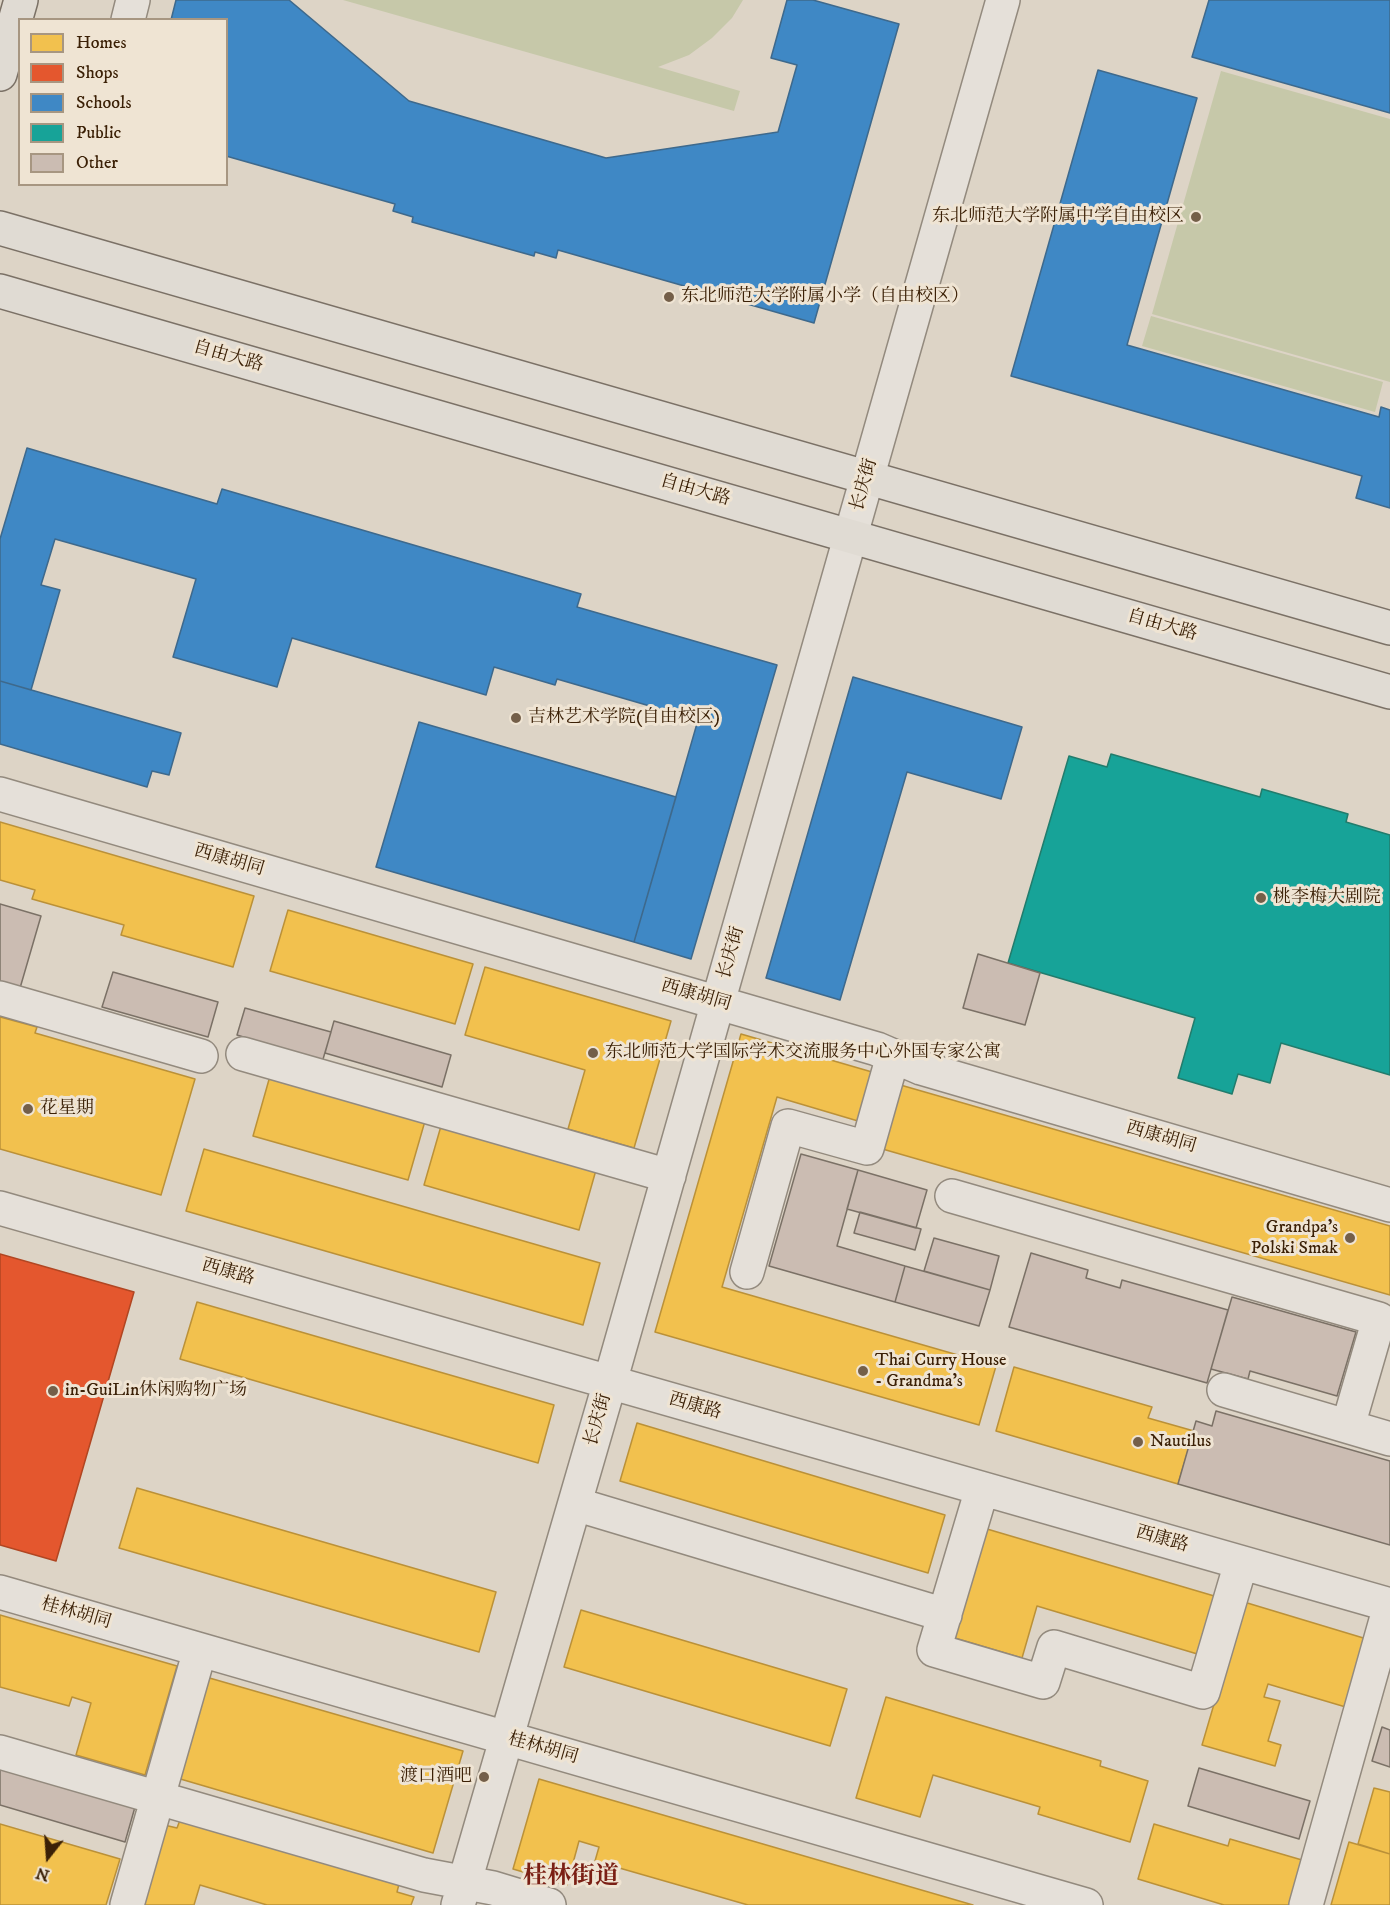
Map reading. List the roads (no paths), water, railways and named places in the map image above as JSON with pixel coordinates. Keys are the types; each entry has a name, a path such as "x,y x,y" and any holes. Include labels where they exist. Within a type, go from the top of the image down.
{"main road":[{"path":"0,74 21,0"},
{"path":"0,228 1390,628"},
{"name":"自由大路","path":"0,291 1390,692"}],"street":[{"path":"128,18 133,0"},
{"name":"长庆街","path":"462,1894 669,1176 1003,0"},
{"name":"西康胡同","path":"0,794 877,1049 932,1071 1390,1205"},
{"path":"0,998 201,1056"},
{"path":"243,1054 669,1176"},
{"path":"747,1272 788,1126 867,1148 893,1056"},
{"path":"952,1196 1379,1319 1348,1426"},
{"name":"西康路","path":"0,1208 1390,1606"},
{"path":"1224,1390 1390,1439"},
{"path":"982,1489 934,1650 1043,1682 1054,1647 1203,1692 1241,1563"},
{"path":"575,1504 945,1615"},
{"name":"桂林胡同","path":"0,1592 1086,1905"},
{"path":"1306,1905 1390,1606"},
{"path":"127,1905 200,1650"},
{"path":"0,1752 424,1875 462,1894 493,1888 549,1905"}],"place":[{"name":"东北师范大学附属中学自由校区","path":"1196,217"},
{"name":"东北师范大学附属小学（自由校区）","path":"669,297"},
{"name":"吉林艺术学院(自由校区)","path":"516,718"},
{"name":"桃李梅大剧院","path":"1261,898"},
{"name":"东北师范大学国际学术交流服务中心外国专家公寓","path":"593,1053"},
{"name":"花星期","path":"28,1109"},
{"name":"Grandpa's Polski Smak","path":"1350,1238"},
{"name":"Thai Curry House - Grandma's","path":"863,1371"},
{"name":"in-GuiLin休闲购物广场","path":"53,1391"},
{"name":"Nautilus","path":"1138,1442"},
{"name":"渡口酒吧","path":"484,1777"}],"district":[{"name":"桂林街道","path":"571,1878"}]}
